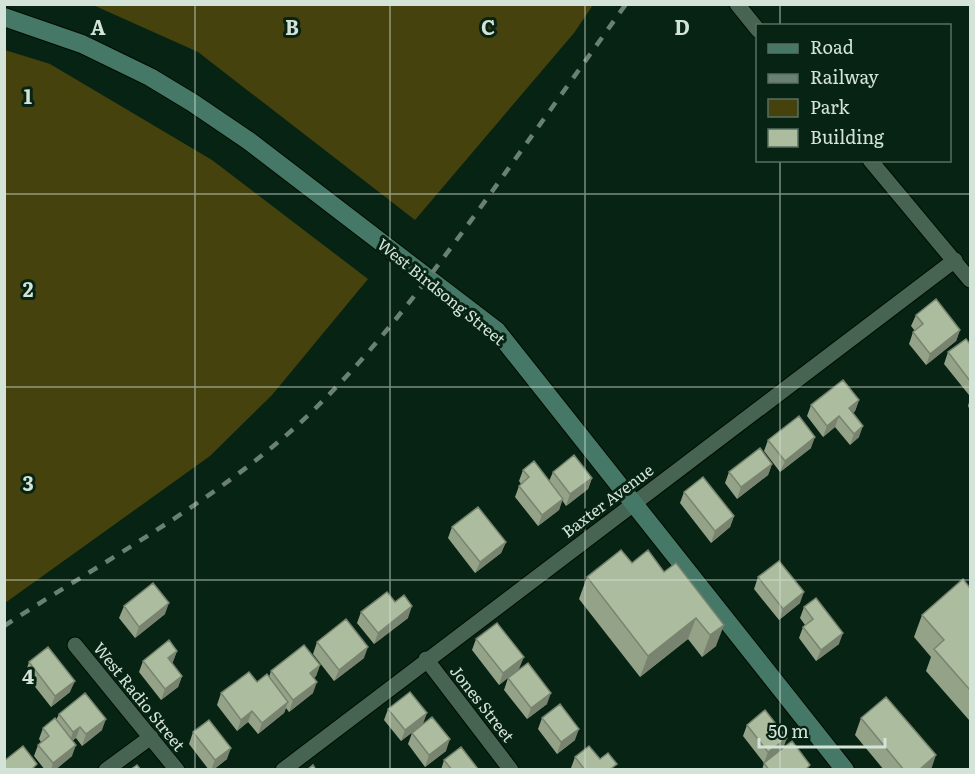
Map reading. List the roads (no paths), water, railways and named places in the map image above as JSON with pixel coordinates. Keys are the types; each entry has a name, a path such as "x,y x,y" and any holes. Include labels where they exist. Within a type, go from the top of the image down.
{"street":[{"path":"737,4 756,28"},
{"name":"West Birdsong Street","path":"4,17 58,33 172,90 249,141 430,278 504,338 845,770"},
{"path":"872,162 970,280"},
{"name":"Baxter Avenue","path":"283,770 426,659 955,260"},
{"name":"West Radio Street","path":"75,645 177,770"},
{"name":"Jones Street","path":"426,659 511,770"},
{"path":"105,770 151,737"}],"railway":[{"path":"4,626 156,530 231,479 300,423 327,397 424,283 626,4"}]}
